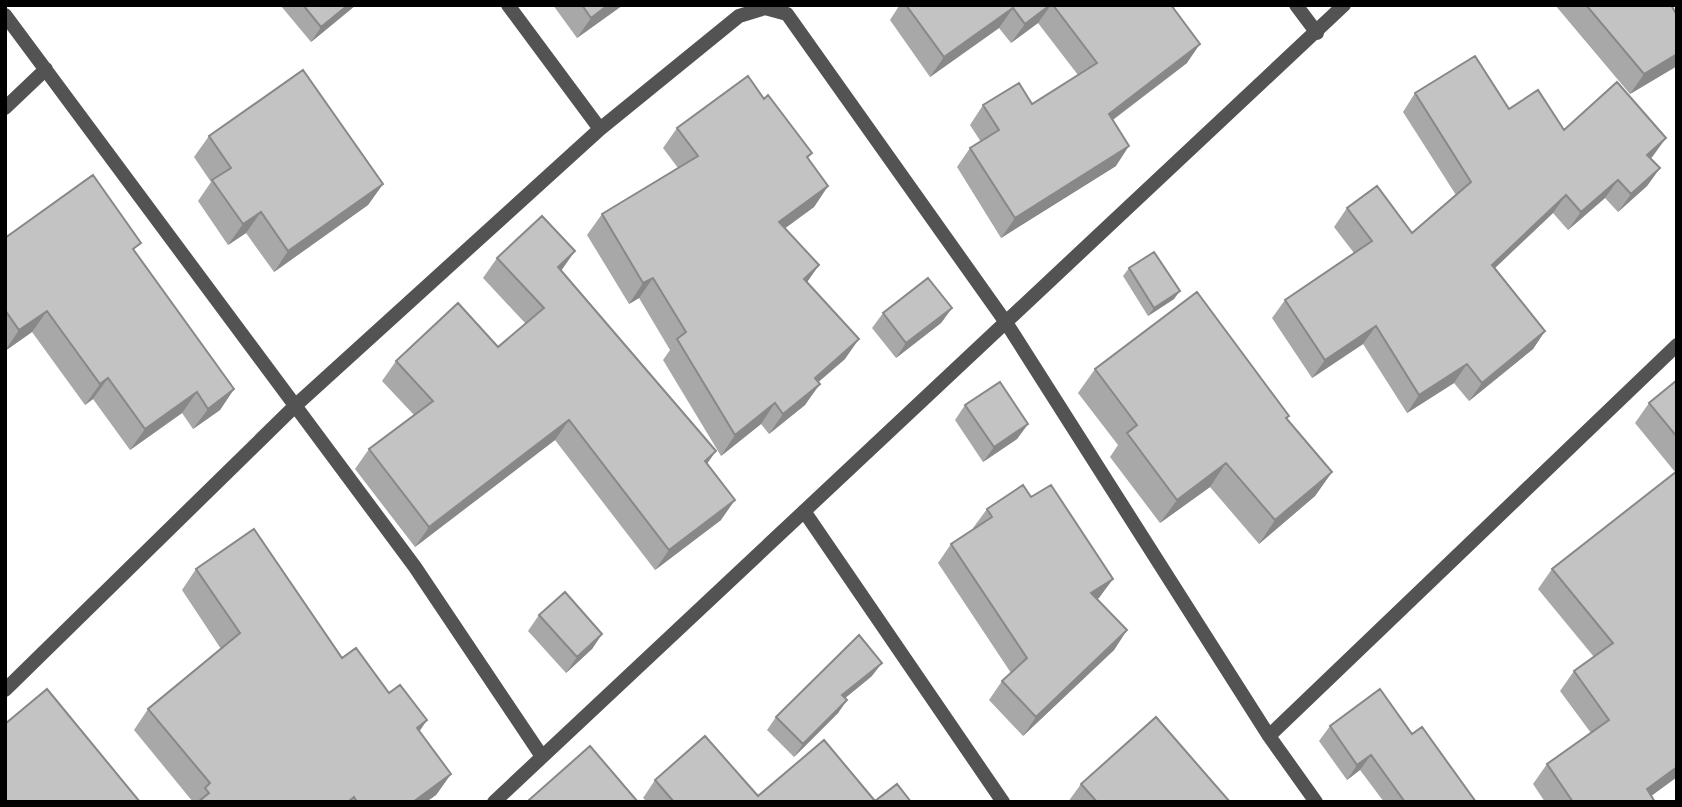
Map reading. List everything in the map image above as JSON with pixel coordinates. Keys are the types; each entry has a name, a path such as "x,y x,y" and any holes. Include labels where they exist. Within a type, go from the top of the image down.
{"street":[{"path":"508,5 600,129"},
{"path":"1296,5 1317,33"},
{"path":"494,802 541,755 1007,324 1344,5"},
{"path":"5,690 296,405 600,129 739,16 765,8 787,14 1007,324 1269,736 1316,802"},
{"path":"5,15 446,610 541,755"},
{"path":"5,108 46,69"},
{"path":"1269,736 1677,345"},
{"path":"804,511 1003,802"}],"building":[{"path":"303,5 348,5 321,27"},
{"path":"582,5 608,5 591,18"},
{"path":"906,5 1050,5 1025,24 1013,8 944,57"},
{"path":"1053,5 1171,5 1200,44 1109,114 1129,146 1015,218 970,148 999,130 983,105 1019,83 1032,104 1097,63"},
{"path":"1586,5 1671,5 1677,15 1677,54 1644,74"},
{"path":"1475,56 1509,109 1538,90 1564,130 1617,82 1666,138 1647,155 1660,168 1631,194 1618,180 1581,212 1566,195 1492,265 1545,331 1482,383 1467,364 1419,395 1376,326 1325,360 1285,300 1372,241 1347,208 1377,186 1412,233 1471,182 1415,93"},
{"path":"303,70 383,184 288,251 261,212 243,224 212,180 231,168 209,136"},
{"path":"748,76 764,99 768,95 812,153 807,157 828,186 779,222 819,265 804,279 859,339 815,378 820,384 783,414 775,403 735,435 677,339 686,332 653,278 643,283 602,214 698,156 677,128"},
{"path":"93,175 141,243 133,249 234,389 208,409 197,392 145,429 108,378 100,384 47,311 19,330 5,310 5,238"},
{"path":"542,216 575,251 558,267 716,451 705,461 735,500 669,550 569,420 429,527 369,449 433,401 396,361 458,303 498,347 544,308 497,258"},
{"path":"1154,252 1180,291 1154,308 1129,268"},
{"path":"928,278 952,308 906,343 883,313"},
{"path":"1197,292 1289,416 1286,418 1332,472 1275,520 1226,463 1177,500 1127,433 1137,425 1095,369"},
{"path":"1677,380 1677,437 1649,403"},
{"path":"1000,382 1028,424 994,447 965,405"},
{"path":"1677,471 1677,767 1647,789 1655,802 1573,802 1547,764 1609,720 1574,671 1613,643 1552,569"},
{"path":"1023,485 1031,497 1051,485 1113,579 1091,593 1127,630 1036,717 1002,681 1027,658 951,544 992,517 987,509"},
{"path":"254,529 342,658 356,648 389,693 400,685 427,720 417,728 451,774 413,802 357,802 354,797 348,802 198,802 209,793 205,788 210,783 148,709 240,633 196,569"},
{"path":"565,592 602,634 577,657 539,615"},
{"path":"859,635 882,663 842,695 847,700 803,744 776,717"},
{"path":"47,689 140,802 5,802 5,724"},
{"path":"1380,689 1412,734 1422,727 1476,802 1405,802 1371,755 1357,765 1330,726"},
{"path":"1156,717 1230,802 1097,802 1081,784"},
{"path":"705,736 758,796 824,740 875,801 897,784 911,802 674,802 655,780"},
{"path":"590,746 638,802 530,802 529,800"}]}
